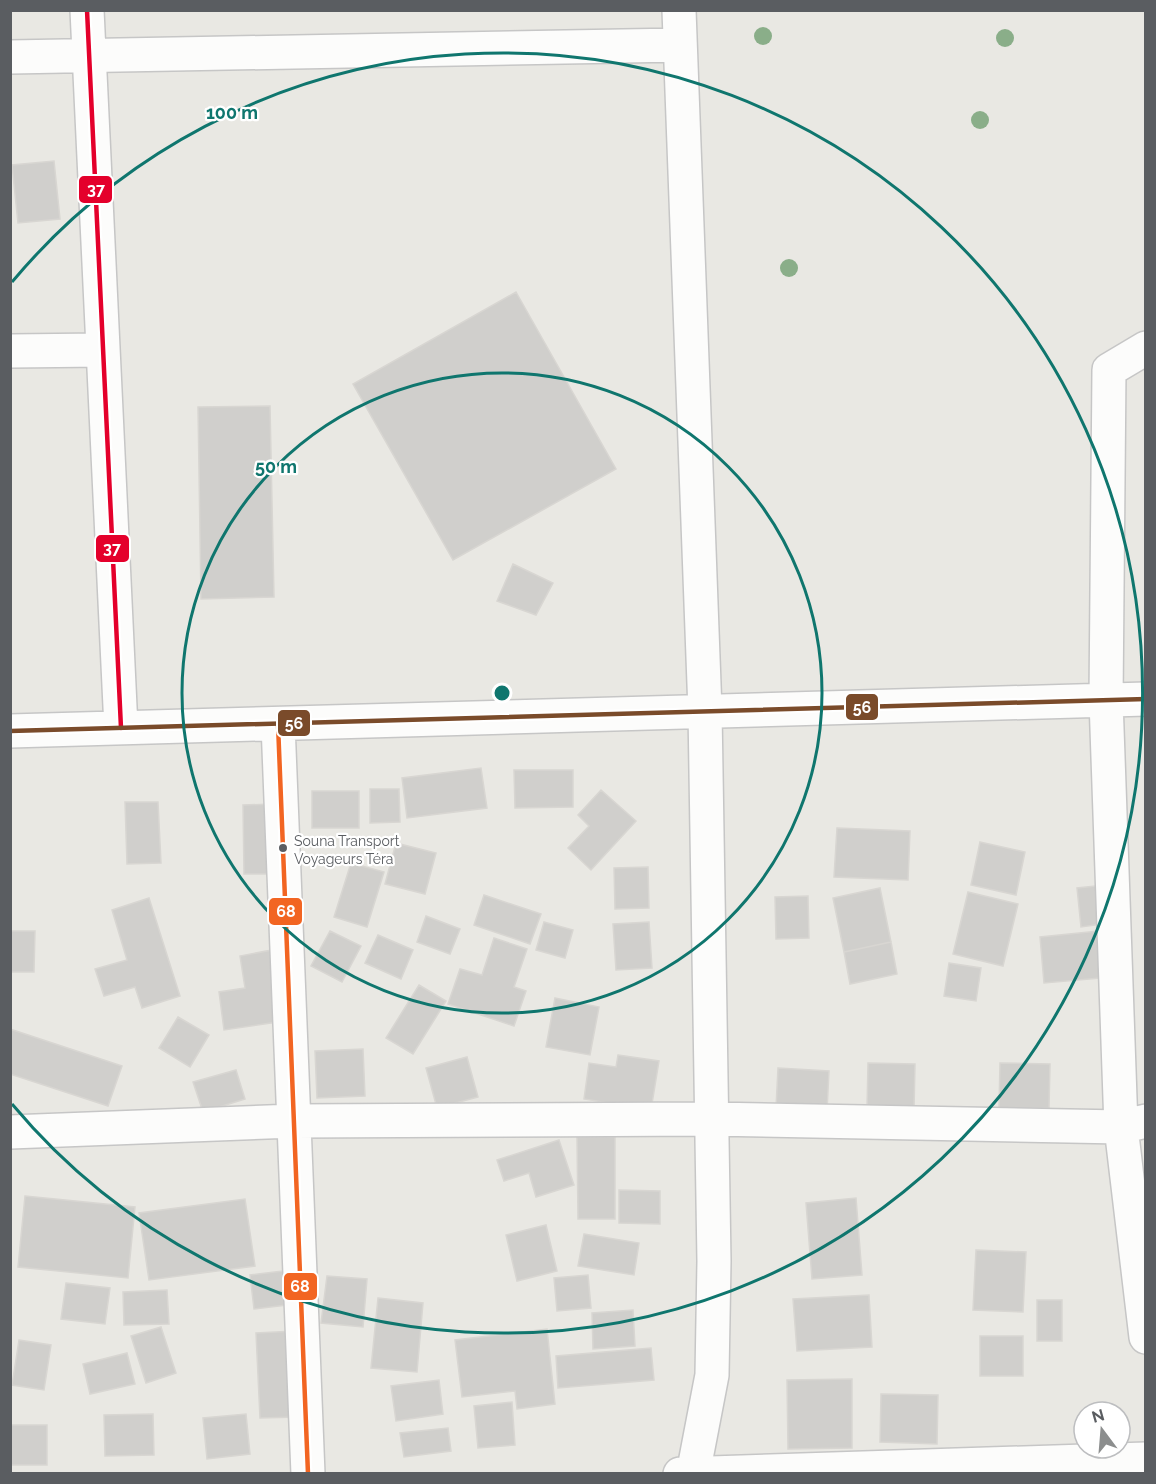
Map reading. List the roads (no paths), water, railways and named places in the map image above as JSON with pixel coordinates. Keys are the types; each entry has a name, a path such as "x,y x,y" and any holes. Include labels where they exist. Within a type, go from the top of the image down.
{"street":[{"path":"87,10 121,728"},
{"path":"679,10 705,711 714,1261 712,1375 693,1473"},
{"path":"10,57 680,45"},
{"path":"1146,348 1109,370 1106,700 1146,1337"},
{"path":"10,351 103,350"},
{"path":"10,731 1146,699"},
{"path":"278,724 308,1473"},
{"path":"10,1132 294,1121 711,1119 1133,1124"},
{"path":"680,1473 1146,1459"}],"place":[{"name":"Souna Transport Voyageurs Téra","path":"283,848"}]}
